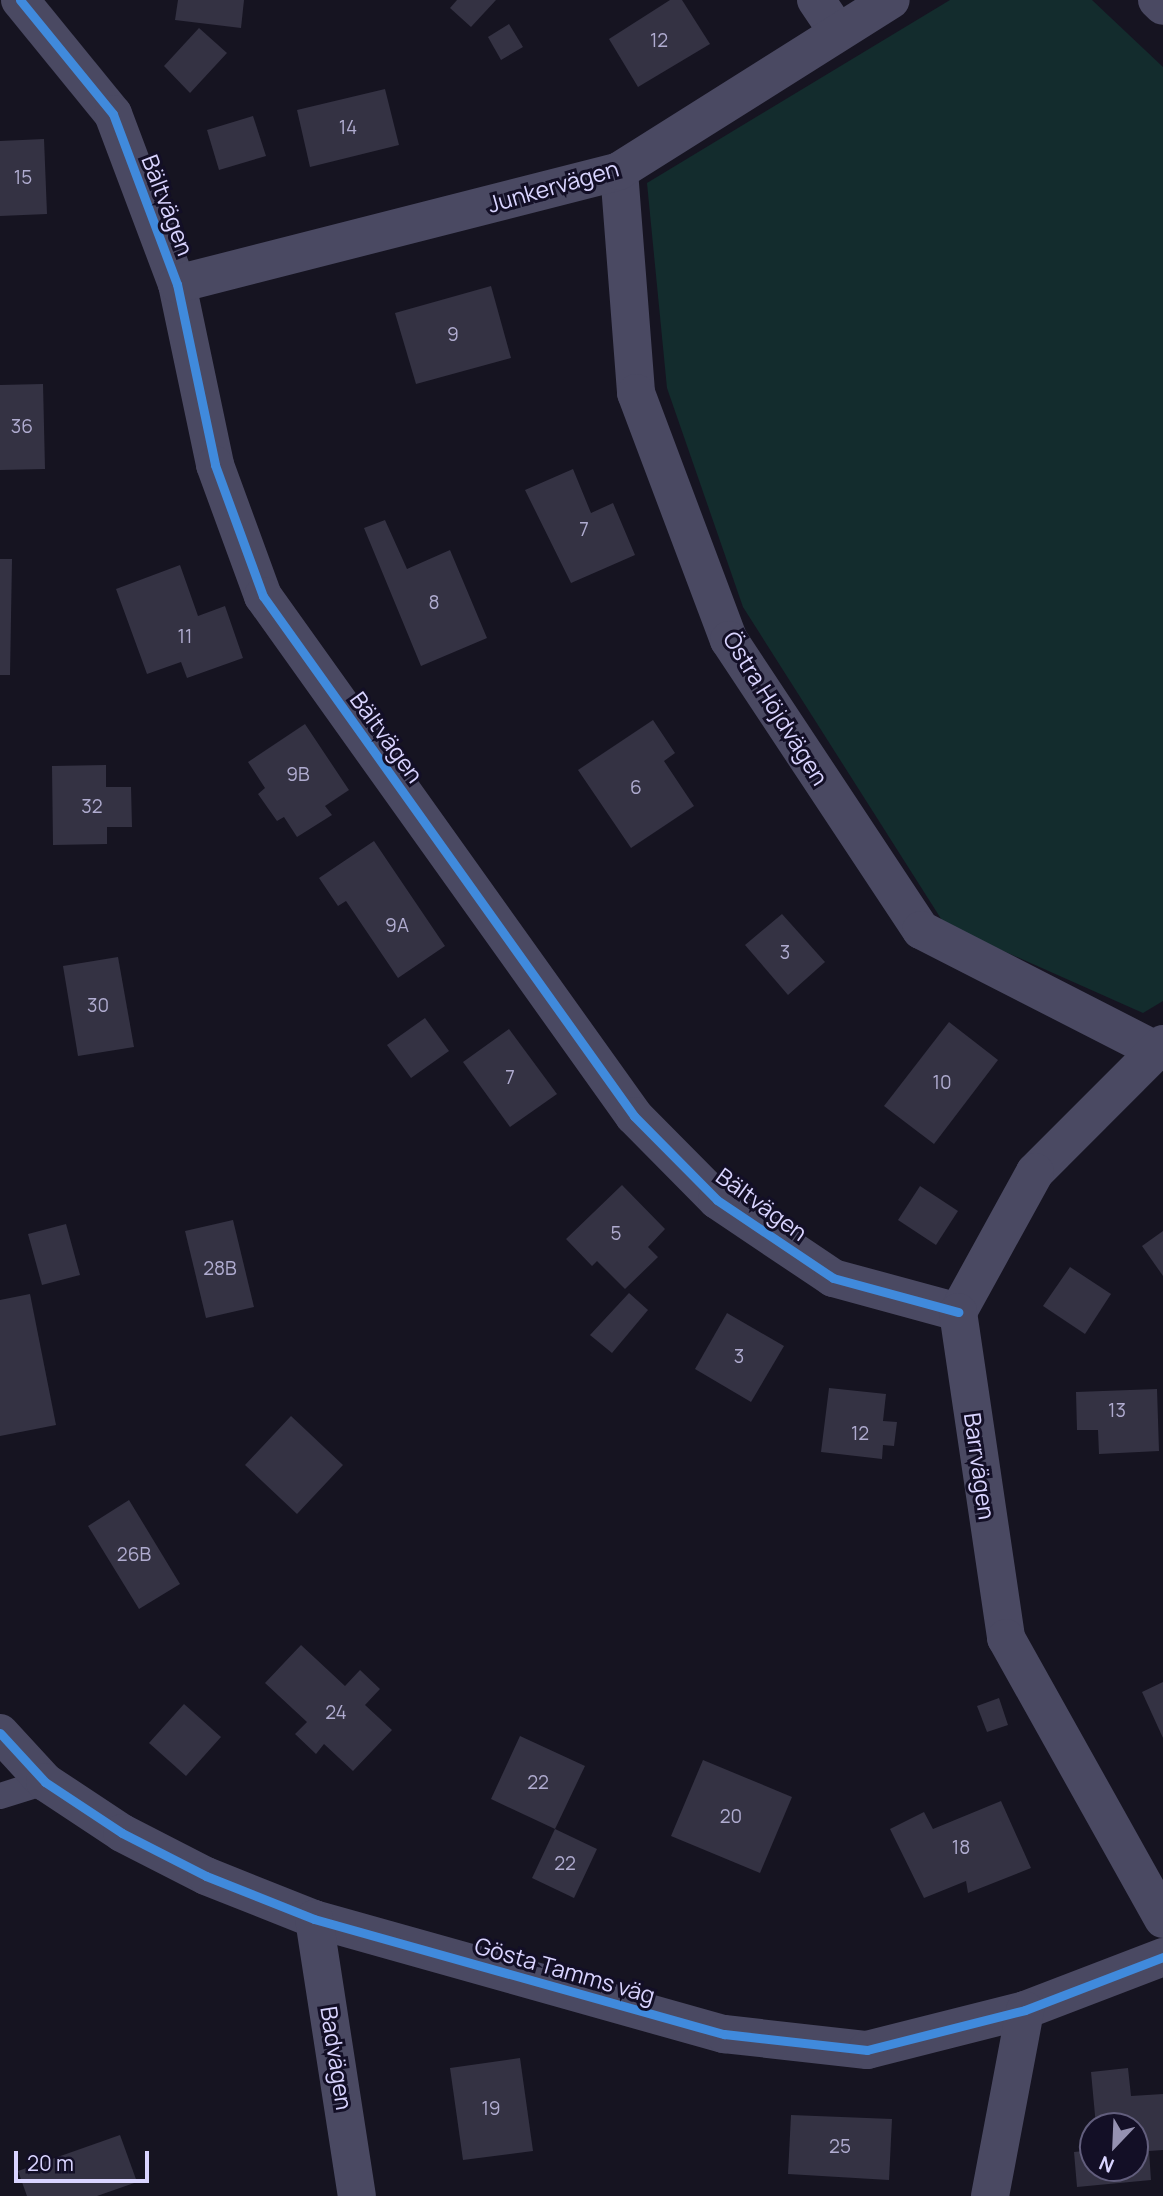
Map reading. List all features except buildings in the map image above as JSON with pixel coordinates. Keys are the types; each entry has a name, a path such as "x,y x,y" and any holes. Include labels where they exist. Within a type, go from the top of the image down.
{"street":[{"name":"Bältvägen","path":"20,0 113,114 177,284 215,465 263,596 634,1116 717,1200 833,1278 958,1312"},
{"name":"Junkervägen","path":"177,284 619,171 827,15 891,0"},
{"path":"1157,0 1163,6"},
{"name":"Östra Höjdvägen","path":"619,171 636,393 729,640 921,930 1158,1046"},
{"path":"958,1312 1035,1172 1158,1046"},
{"name":"Barrvägen","path":"958,1312 1006,1638 1163,1919"},
{"name":"Gösta Tamms väg","path":"0,1732 45,1782 121,1833 206,1876 314,1919 724,2034 867,2050 1025,2010 1163,1956"},
{"name":"Badvägen","path":"314,1919 357,2196"},
{"path":"990,2196 1025,2010"}],"lane":[{"path":"0,1796 45,1782"}],"green space":[{"path":"950,0 1092,0 1163,67 1163,1001 1143,1013 945,925 743,607 667,388 647,183"}],"cycle path":[{"path":"20,0 113,114 177,284 215,465 263,596 634,1116 717,1200 833,1278 958,1312"},
{"path":"0,1733 45,1782 122,1833 206,1876 314,1919 724,2034 867,2050 1025,2010 1163,1957"}]}
